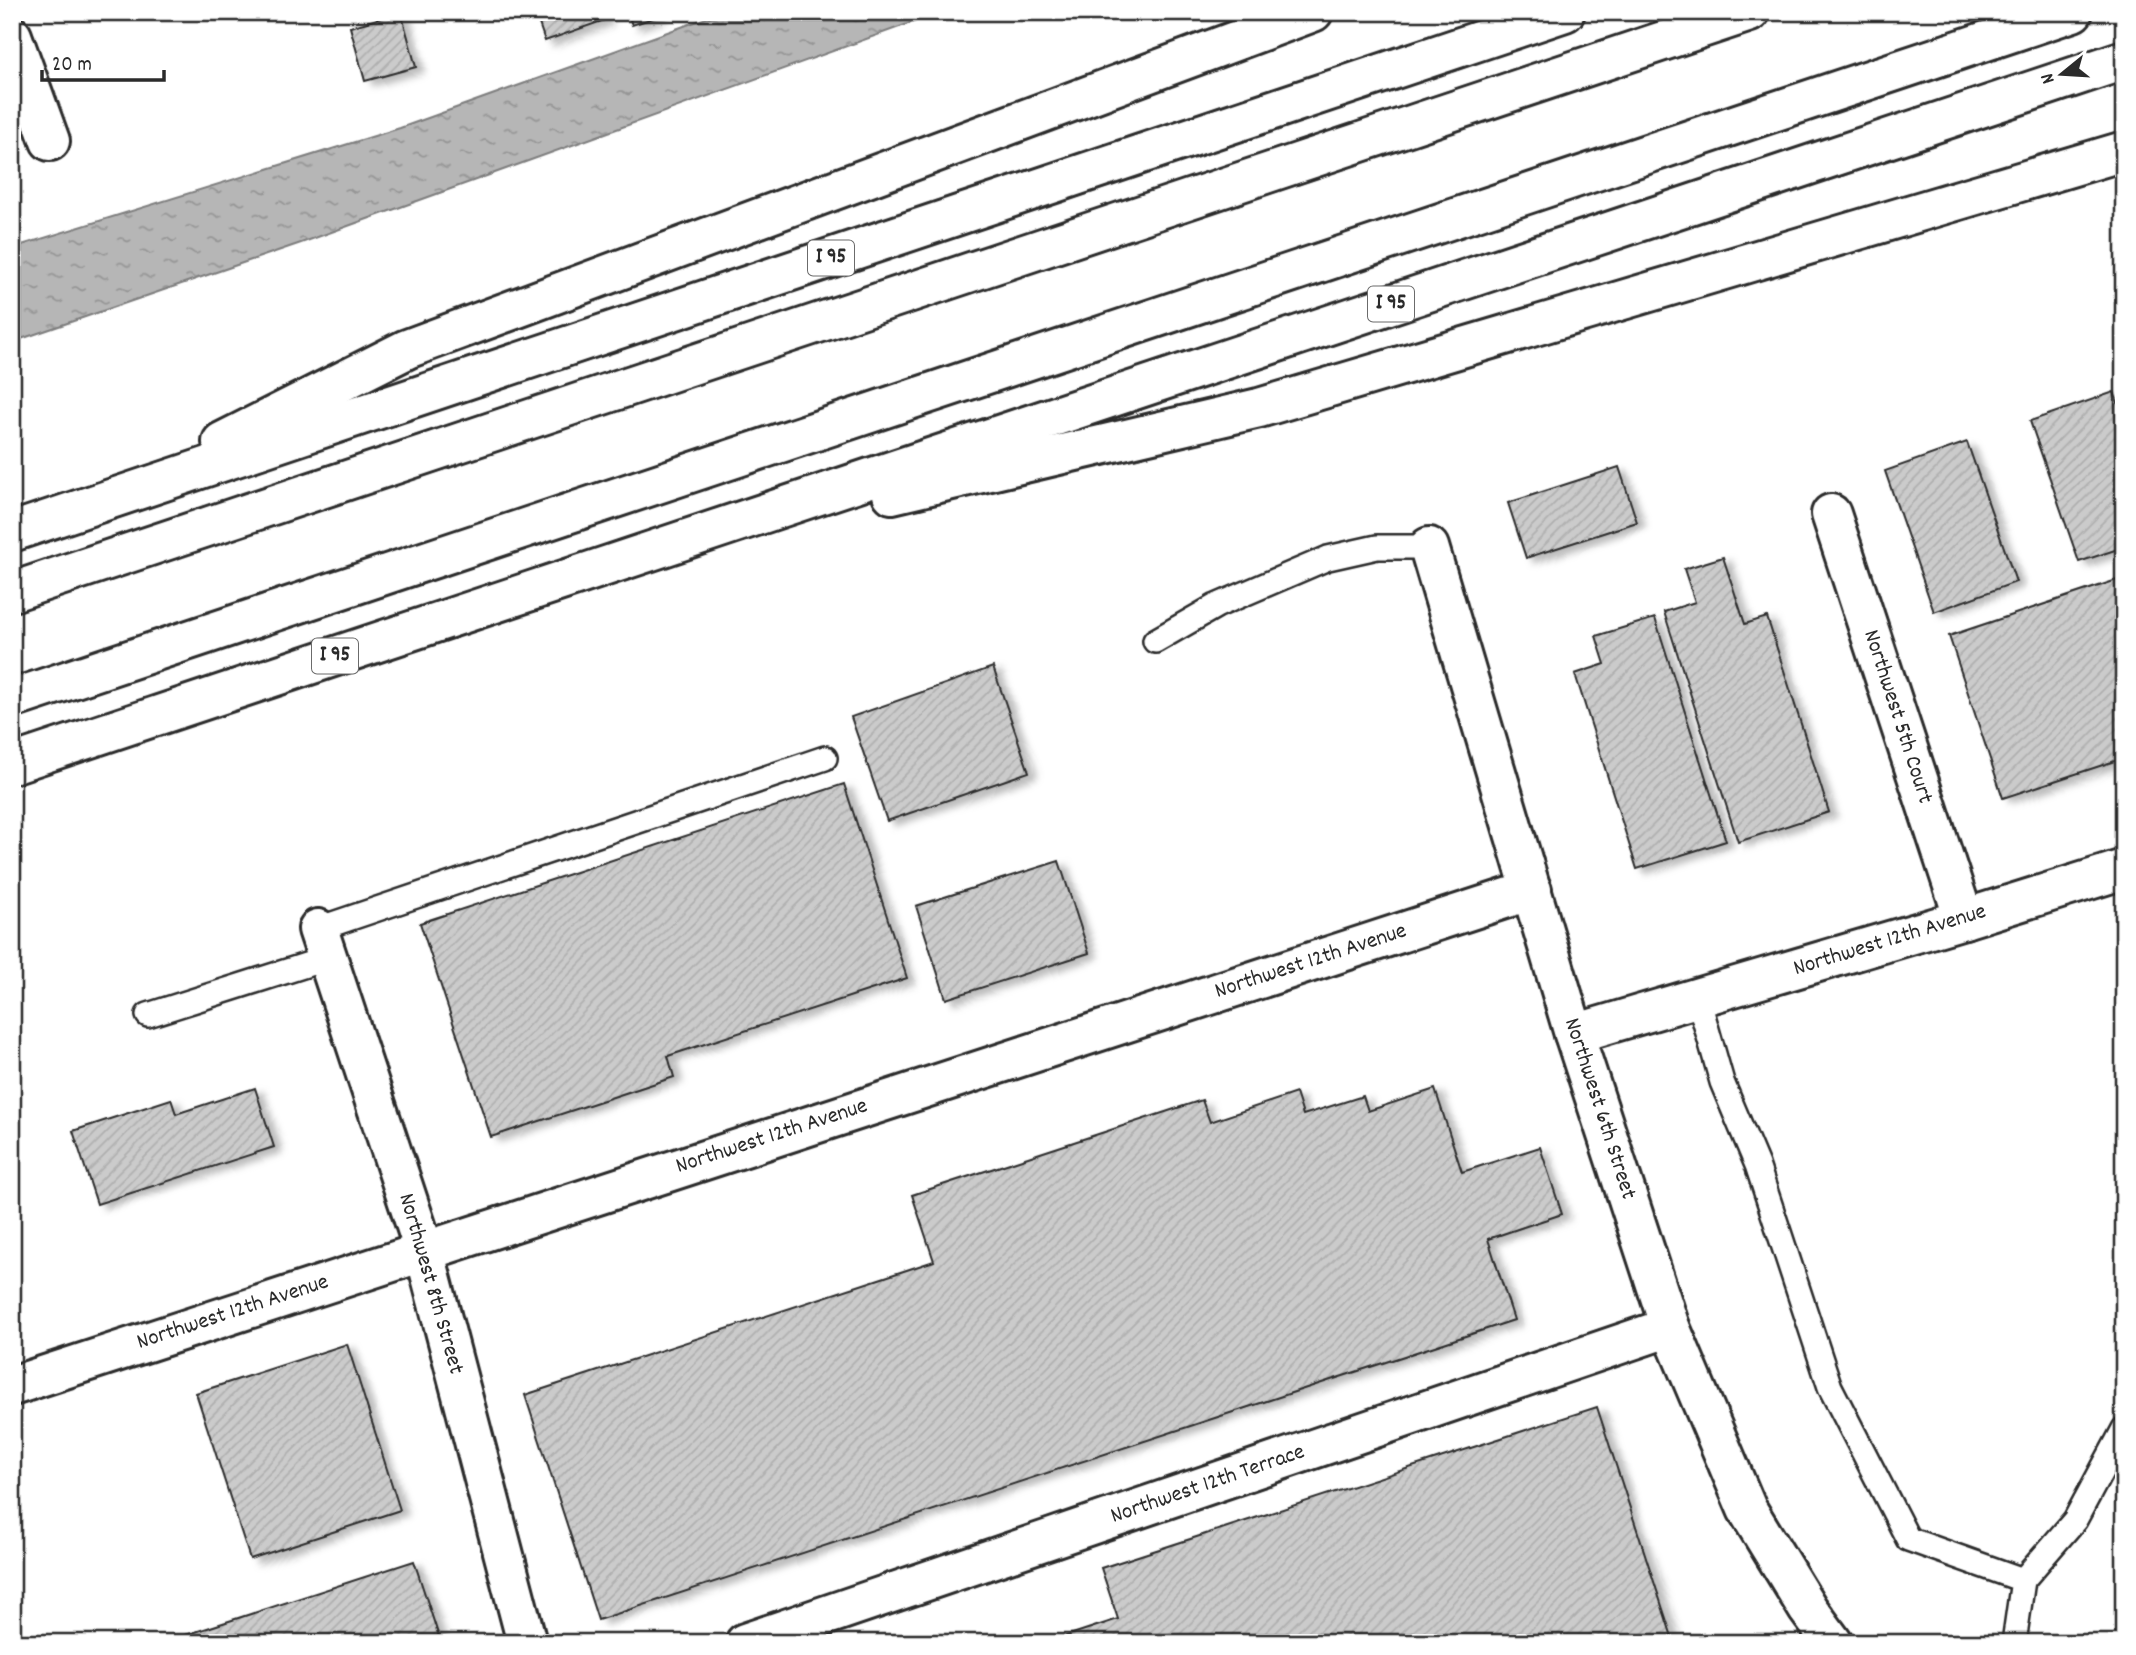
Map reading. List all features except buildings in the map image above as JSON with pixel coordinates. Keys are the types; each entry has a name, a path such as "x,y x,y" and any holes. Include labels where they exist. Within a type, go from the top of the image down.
{"main road":[{"path":"12,15 21,12"},
{"path":"98,504 407,349 1313,12"},
{"name":"I 95","path":"12,532 1565,12"},
{"path":"12,592 1751,12"},
{"path":"12,699 2073,12"},
{"path":"12,36 50,141"},
{"name":"I 95","path":"12,764 2124,60"},
{"path":"658,548 1259,408 2124,151"},
{"name":"Northwest 5th Court","path":"1831,514 1964,919"},
{"name":"Northwest 6th Street","path":"1429,547 1574,1034 1670,1328 1747,1509 1808,1609 1833,1643"},
{"name":"Northwest 12th Avenue","path":"1574,1034 2124,869"},
{"name":"Northwest 12th Avenue","path":"12,1386 1532,890"},
{"name":"Northwest 8th Street","path":"323,944 424,1250 527,1643"},
{"name":"Northwest 12th Terrace","path":"746,1643 1670,1328"}],"lane":[{"path":"1155,641 1216,607 1328,558 1377,547 1429,547"},
{"path":"148,1015 323,944 825,758"},
{"path":"1698,998 1722,1082 1757,1165 1830,1387 1908,1539 2023,1580"},
{"path":"2014,1643 2023,1580 2075,1520 2124,1429"}],"water":[{"path":"723,12 941,12 301,243 12,342 12,248 400,128"}]}
